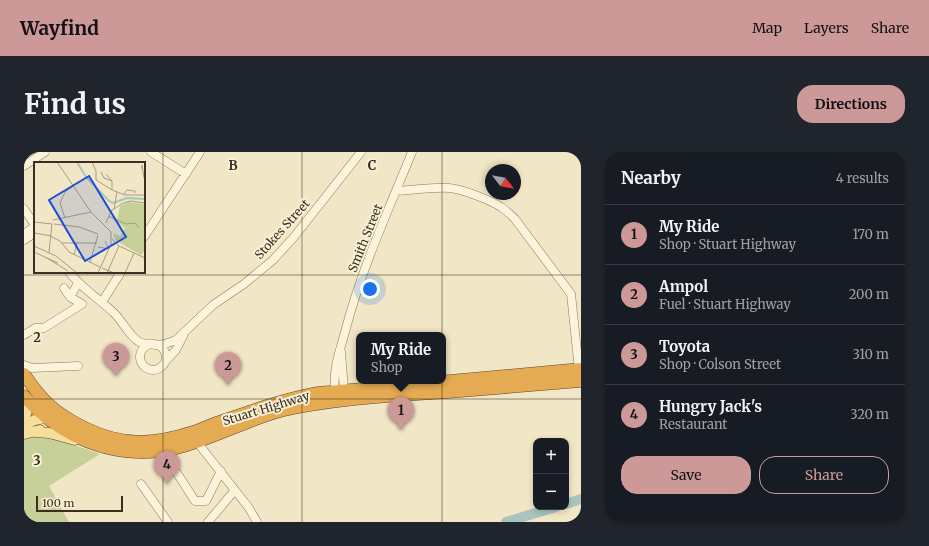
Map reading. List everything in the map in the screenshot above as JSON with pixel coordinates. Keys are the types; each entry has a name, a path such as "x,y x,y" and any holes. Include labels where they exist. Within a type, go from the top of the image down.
{"highway":[{"name":"Stuart Highway","path":"24,374 43,400 70,420 100,435 133,442 196,437"},
{"name":"Stuart Highway","path":"24,396 49,418 79,439 97,446 125,451 148,452 172,449 257,409 286,400 580,375"}],"main road":[{"path":"24,396 27,401 28,410 24,417"},
{"path":"24,434 44,429 49,418 48,407 43,400"},
{"path":"24,425 49,418 70,420"},
{"path":"35,432 49,433 97,446"}],"street":[{"path":"24,166 45,152"},
{"path":"152,152 186,174"},
{"path":"145,236 200,152"},
{"name":"Stokes Street","path":"191,326 212,305 244,284 273,260 299,231 361,152"},
{"name":"Smith Street","path":"340,395 334,375 335,363 356,293 412,152"},
{"path":"396,191 450,188 462,190 502,208 515,219 571,294 580,375"},
{"path":"24,209 34,223"},
{"path":"24,234 34,225"},
{"path":"24,240 34,234"},
{"path":"70,273 78,283 116,314 128,330 140,342 164,344 172,342 191,326"},
{"path":"102,302 120,273"},
{"path":"70,296 78,283"},
{"path":"24,335 35,328 44,328 82,304 70,296 64,288"},
{"path":"128,330 140,360 144,366 152,370 159,369 176,350 180,341 191,326"},
{"path":"140,360 140,355 143,349 146,346 154,344 164,350 166,356 165,362"},
{"path":"24,365 32,368 78,366"},
{"path":"196,437 249,508 257,522"},
{"path":"177,473 195,501 206,501 221,471"},
{"path":"141,484 168,522"},
{"path":"208,522 235,490"}],"green space":[{"path":"35,436 48,436 100,454 49,486 69,522 24,522 24,440"}],"waterway":[{"path":"569,503 581,499"},
{"path":"506,522 546,510"}],"place":[{"name":"Toyota","path":"116,376"},
{"name":"Ampol","path":"228,385"},
{"name":"My Ride","path":"401,430"},
{"name":"Hungry Jack's","path":"167,484"}]}
